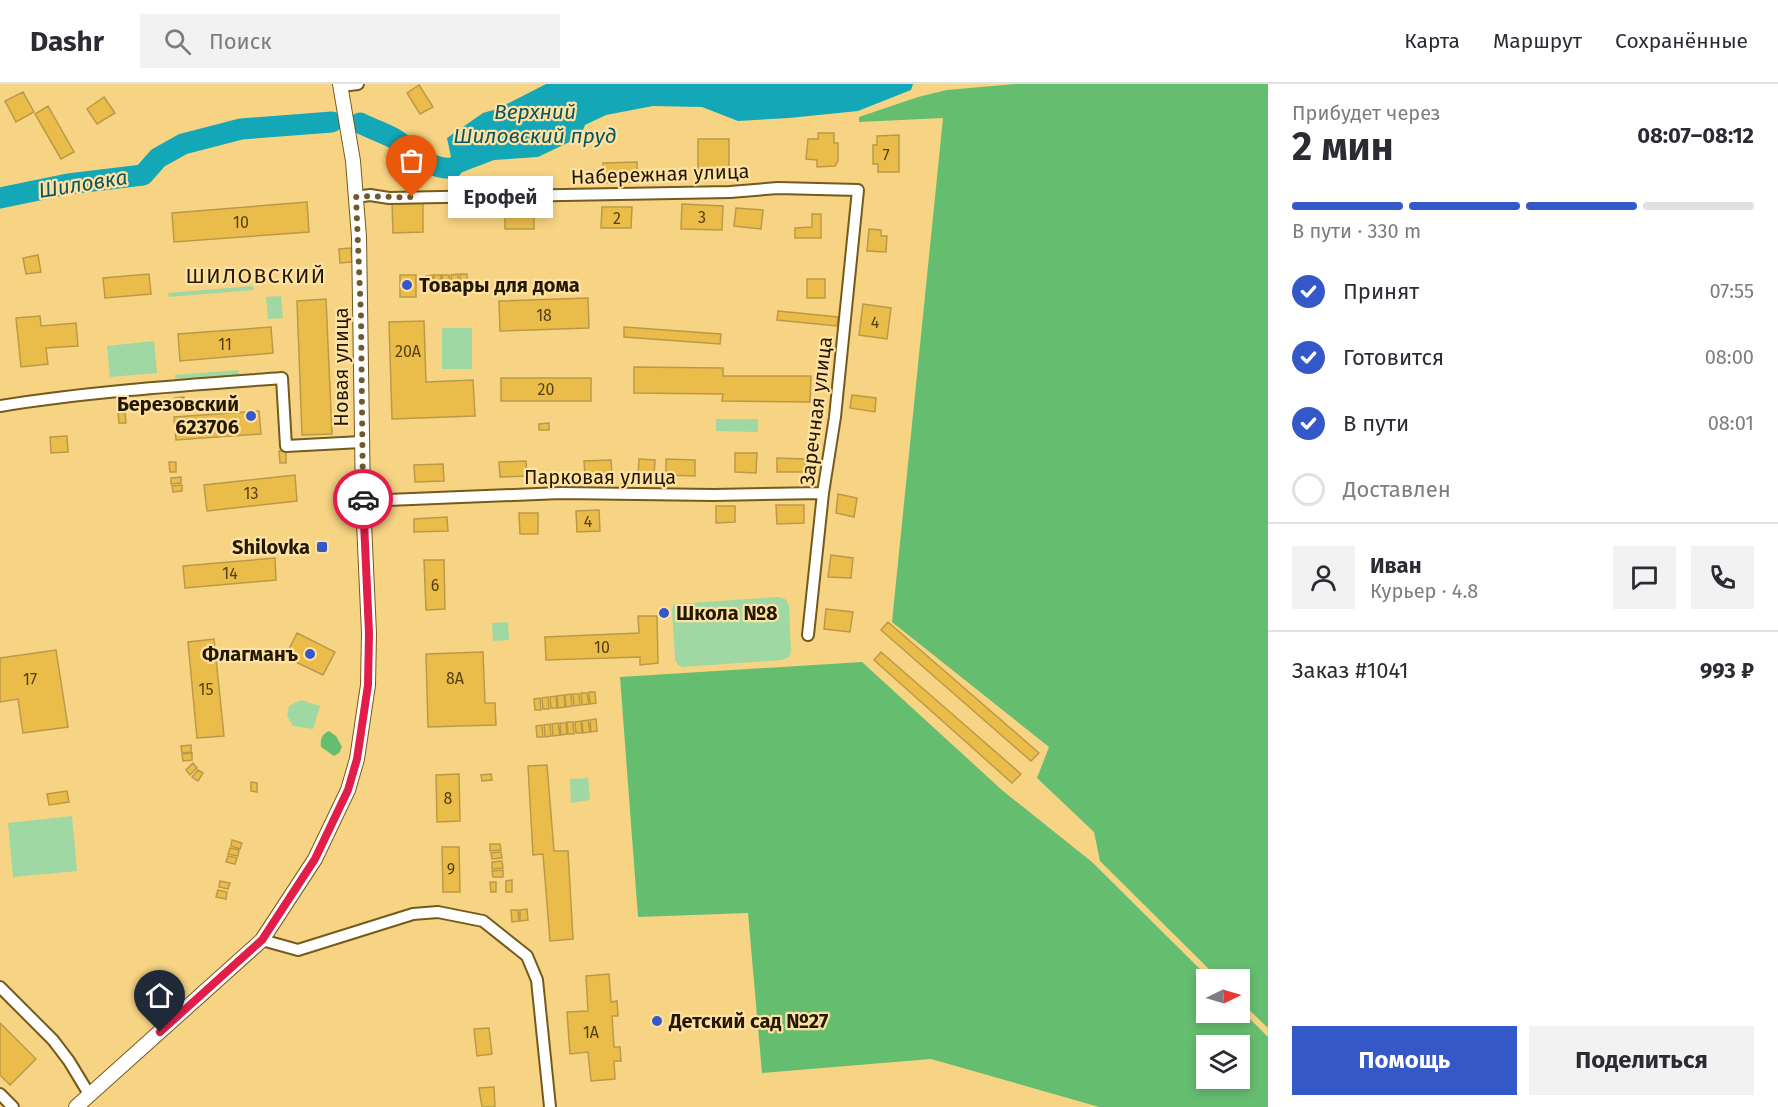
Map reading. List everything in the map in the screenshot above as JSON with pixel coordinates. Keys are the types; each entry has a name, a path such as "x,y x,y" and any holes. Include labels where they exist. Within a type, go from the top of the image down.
{"street":[{"path":"342,89 358,84"},
{"name":"Новая улица","path":"76,1107 262,940 315,859 348,790 357,759 367,695 369,646 361,442 361,316 356,197 342,89"},
{"name":"Набережная улица","path":"356,197 370,195 389,198 730,192 778,188 858,190"},
{"name":"Заречная улица","path":"808,635 823,493 835,417 858,190"},
{"path":"0,406 119,390 282,378 286,446 361,442"},
{"name":"Парковая улица","path":"363,501 561,493 714,495 823,493"},
{"path":"262,940 297,950 414,914 438,912 483,921 527,956 537,980 550,1107"},
{"path":"0,987 52,1040 69,1061 89,1094"},
{"path":"0,1094 13,1107"}],"green space":[{"path":"1015,84 1268,84 1268,1028 1250,1011 1250,969 1209,969 1100,861 1094,832 1037,778 1049,747 892,622 943,118 859,122 859,117 918,97 947,90"},
{"path":"253,286 254,290 169,297 168,293"},
{"path":"281,296 283,318 268,319 266,297"},
{"path":"442,328 472,328 472,369 442,369"},
{"path":"154,341 157,373 110,377 107,346"},
{"path":"238,370 239,375 175,379 175,375"},
{"path":"716,419 758,419 758,432 716,431"},
{"path":"779,597 785,599 789,605 791,651 789,657 782,660 683,667 678,665 675,660 672,609 674,604"},
{"path":"508,622 509,640 493,641 492,623"},
{"path":"862,662 1003,791 1092,862 1200,969 1196,969 1196,1023 1250,1023 1250,1019 1268,1037 1268,1107 1099,1107 931,1059 762,1073 748,913 638,917 620,677"},
{"path":"301,700 320,706 313,729 293,726 287,716 289,706"},
{"path":"329,731 336,736 342,747 334,756 321,747 322,737"},
{"path":"588,778 590,800 571,803 570,779"},
{"path":"72,816 77,871 13,877 8,823"}],"water":[{"name":"Верхний Шиловский пруд","path":"546,84 913,84 911,90 858,111 789,118 738,121 702,107 653,106 606,115 585,125 580,137 538,157 494,160 460,173 430,172 426,162 442,163 451,157 447,138 483,113 497,109"}],"building":[{"path":"419,85 433,107 420,114 407,93"},
{"path":"23,92 34,112 16,122 5,101"},
{"path":"104,97 115,113 97,124 87,109"},
{"path":"48,106 74,152 61,159 35,114"},
{"path":"818,133 834,133 834,143 838,143 838,161 835,166 817,167 817,160 806,159 808,139 818,139"},
{"path":"899,135 899,172 878,172 878,164 873,164 873,145 877,145 877,136"},
{"path":"698,139 729,139 729,170 698,170"},
{"path":"637,162 637,182 603,183 603,163"},
{"path":"307,202 309,232 174,242 172,213"},
{"path":"423,202 423,232 393,233 392,203"},
{"path":"682,204 723,206 722,230 681,229"},
{"path":"505,206 534,207 534,229 505,229"},
{"path":"602,207 632,207 631,228 601,228"},
{"path":"736,208 763,210 761,229 734,226"},
{"path":"812,214 821,214 821,238 795,238 795,228 812,227"},
{"path":"869,229 881,230 881,236 887,236 886,252 867,251"},
{"path":"351,248 352,262 340,263 339,249"},
{"path":"38,255 41,272 26,274 23,258"},
{"path":"149,274 151,294 105,298 103,278"},
{"path":"458,274 458,284 452,285 451,275"},
{"path":"460,274 467,274 467,284 460,284"},
{"path":"400,275 416,275 416,297 400,297"},
{"path":"433,275 433,285 427,286 426,276"},
{"path":"434,275 441,275 441,285 435,285"},
{"path":"442,275 449,275 450,285 443,285"},
{"path":"807,279 825,279 825,298 807,298"},
{"path":"588,298 589,328 500,331 499,301"},
{"path":"326,299 332,434 302,435 297,301"},
{"path":"863,304 891,308 887,339 859,335"},
{"path":"778,311 838,317 837,326 777,320"},
{"path":"40,316 41,326 76,323 78,346 46,348 48,364 21,367 16,318"},
{"path":"424,321 426,382 473,380 475,416 392,419 389,322"},
{"path":"271,327 273,353 180,361 178,334"},
{"path":"624,327 721,334 720,344 624,337"},
{"path":"634,367 723,368 723,376 811,376 810,402 722,401 723,394 634,393"},
{"path":"501,378 591,378 591,401 501,401"},
{"path":"852,395 876,398 875,412 850,408"},
{"path":"184,397 185,404 175,405 175,398"},
{"path":"259,411 261,434 176,440 174,417"},
{"path":"118,413 125,413 126,423 119,423"},
{"path":"549,423 549,430 539,430 539,424"},
{"path":"67,436 68,452 51,453 50,437"},
{"path":"279,451 286,451 286,463 280,463"},
{"path":"735,453 757,453 756,473 735,472"},
{"path":"777,458 805,459 805,472 777,472"},
{"path":"639,459 655,460 654,475 638,475"},
{"path":"666,459 695,460 695,476 666,475"},
{"path":"611,460 612,477 585,477 584,461"},
{"path":"526,461 527,476 500,477 499,462"},
{"path":"169,462 176,462 176,472 170,472"},
{"path":"443,464 444,481 415,482 414,465"},
{"path":"295,475 297,501 207,511 204,485"},
{"path":"181,477 181,483 171,484 171,478"},
{"path":"182,485 182,491 173,492 172,486"},
{"path":"838,494 857,498 854,517 836,513"},
{"path":"776,505 804,505 804,523 777,524"},
{"path":"716,506 735,506 735,522 716,523"},
{"path":"599,510 600,531 577,532 576,511"},
{"path":"519,513 538,513 538,534 520,534"},
{"path":"447,517 448,531 414,532 414,519"},
{"path":"831,555 853,558 851,578 828,577"},
{"path":"275,558 276,580 185,588 183,566"},
{"path":"424,560 444,560 445,609 426,610"},
{"path":"826,609 853,612 850,632 824,629"},
{"name":"Школа №8","path":"638,616 657,616 658,663 640,665 640,657 546,660 545,637 639,633"},
{"path":"888,622 1039,753 1031,761 881,630"},
{"name":"Флагманъ","path":"297,633 335,652 323,675 285,657"},
{"path":"214,639 224,736 197,738 188,642"},
{"path":"56,650 68,727 23,733 18,699 0,702 0,658"},
{"path":"483,652 485,703 495,703 496,725 428,727 426,654"},
{"path":"881,652 1021,774 1012,783 874,660"},
{"path":"589,692 595,692 596,703 590,704"},
{"path":"581,693 587,693 589,704 582,705"},
{"path":"571,694 572,706 566,707 565,695"},
{"path":"573,694 579,694 580,705 574,706"},
{"path":"564,695 565,707 558,708 557,696"},
{"path":"556,696 557,708 551,708 550,697"},
{"path":"548,697 549,709 543,709 542,698"},
{"path":"540,698 541,710 535,710 534,699"},
{"path":"596,719 597,731 591,732 590,720"},
{"path":"588,720 590,732 583,733 582,721"},
{"path":"581,721 582,733 576,733 575,722"},
{"path":"567,722 573,722 574,734 568,734"},
{"path":"558,723 560,735 553,736 552,724"},
{"path":"560,723 566,723 567,734 561,735"},
{"path":"550,724 551,736 545,737 544,725"},
{"path":"542,725 543,737 537,737 536,726"},
{"path":"191,745 191,752 182,753 181,746"},
{"path":"192,753 192,760 183,761 182,754"},
{"path":"193,763 197,768 190,775 186,770"},
{"path":"547,765 554,851 568,851 573,939 550,941 543,854 533,855 528,766"},
{"path":"198,770 203,773 198,781 192,777"},
{"path":"459,774 460,821 437,822 436,775"},
{"path":"491,774 492,780 482,781 481,775"},
{"path":"251,782 257,783 257,792 251,791"},
{"path":"67,791 69,802 49,805 47,794"},
{"path":"232,840 242,843 240,849 231,846"},
{"path":"490,844 500,844 501,850 490,851"},
{"path":"442,847 459,847 460,892 443,892"},
{"path":"230,848 239,850 238,856 228,854"},
{"path":"501,852 502,858 492,859 491,853"},
{"path":"228,856 237,858 235,864 226,862"},
{"path":"502,861 503,868 492,869 492,862"},
{"path":"503,870 503,877 493,877 492,871"},
{"path":"512,880 512,892 506,892 506,881"},
{"path":"220,881 230,883 228,889 219,887"},
{"path":"490,882 496,882 496,892 491,892"},
{"path":"218,890 227,892 226,899 216,897"},
{"path":"527,909 528,920 520,921 520,910"},
{"path":"511,910 518,910 519,921 512,922"},
{"name":"Детский сад №27","path":"609,974 611,1002 617,1001 618,1016 612,1016 614,1047 620,1047 621,1061 614,1061 615,1079 591,1081 588,1052 570,1054 567,1012 588,1011 586,976"},
{"path":"0,1023 36,1059 10,1085 0,1075"},
{"path":"489,1028 492,1054 477,1056 474,1029"},
{"path":"494,1087 495,1107 482,1107 479,1088"}],"waterway":[{"name":"Шиловка","path":"0,198 68,184 143,175 158,158 183,144 241,129 332,122"},
{"name":"Шиловка","path":"360,123 395,139 429,163 452,168"}],"way so far":[{"path":"363,499 361,316 356,197 370,195 389,198 412,197"}],"place":[{"name":"Ерофей","path":"412,197"},
{"name":"Товары для дома","path":"407,285"},
{"name":"Березовский 623706","path":"251,416"},
{"name":"Shilovka","path":"322,547"},
{"name":"Школа №8","path":"664,613"},
{"name":"Флагманъ","path":"310,654"},
{"name":"Детский сад №27","path":"657,1021"}],"district":[{"name":"ШИЛОВСКИЙ","path":"256,276"}],"route":[{"path":"160,1032 262,940 315,859 348,790 357,759 368,685 369,633 363,499"}]}
